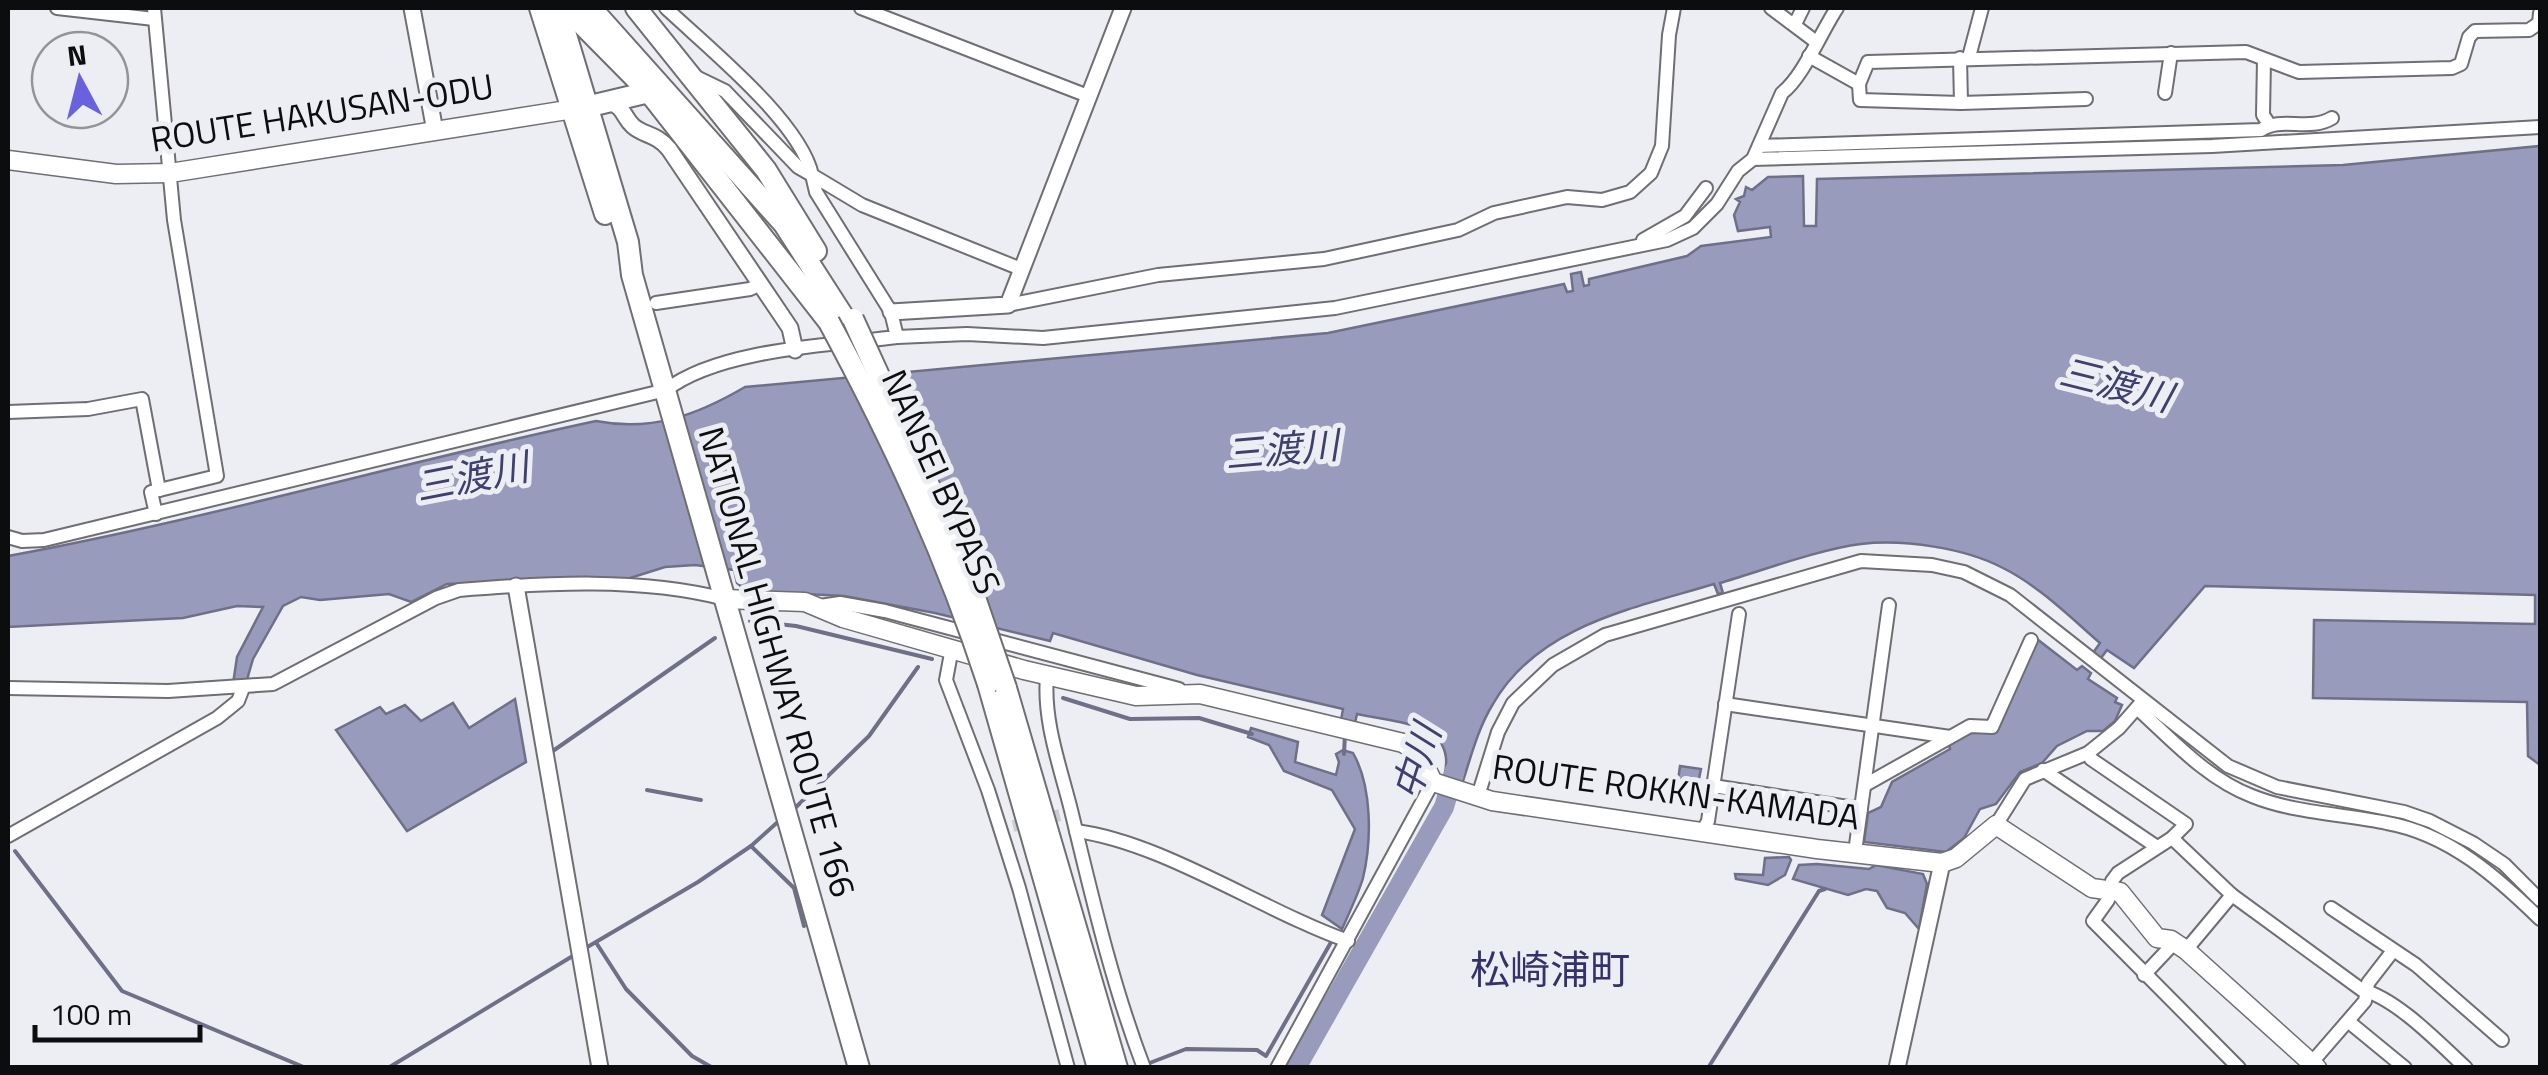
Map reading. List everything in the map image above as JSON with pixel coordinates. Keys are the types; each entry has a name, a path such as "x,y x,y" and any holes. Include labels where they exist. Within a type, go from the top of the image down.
{"highway":[{"path":"540,8 578,107"},
{"path":"558,8 578,107"},
{"name":"NANSEI BYPASS","path":"566,8 868,353 959,551 997,686 1095,991 1106,1064"},
{"path":"591,8 714,144 842,320"},
{"path":"636,8 694,76 786,200 842,320"},
{"path":"578,107 644,93"},
{"name":"NATIONAL HIGHWAY ROUTE 166","path":"578,107 628,242 632,275 859,1068"},
{"name":"NANSEI BYPASS","path":"842,320 997,686"}],"main road":[{"name":"ROUTE HAKUSAN-ODU","path":"8,160 116,174 170,173 578,107"},
{"name":"ROUTE ROKKN-KAMADA","path":"725,599 806,602 843,618 1046,676 1136,696 1200,694 1334,726 1412,748 1424,760 1434,782 1471,795 1702,832 1937,861"},
{"path":"1937,861 1956,858 1996,825 2092,888 2120,892 2156,938 2180,946 2312,1066"}],"street":[{"path":"57,8 154,13 174,220 217,476 151,492 156,514"},
{"path":"412,8 435,131"},
{"path":"666,8 734,70 808,160 816,192 890,312 898,337"},
{"path":"860,8 1088,96"},
{"path":"1008,304 1123,8"},
{"path":"890,312 1008,304 1158,275 1324,259 1458,230 1494,212 1567,197 1602,200 1630,192 1651,173 1662,146 1674,8"},
{"path":"1771,8 1813,39"},
{"path":"1795,24 1803,8"},
{"path":"8,537 44,540 156,514 666,390 679,380 729,362 795,350 898,337 967,334 1043,338 1335,308 1667,240 1693,228 1756,153 1782,93 1791,86 1809,56 1813,39 1837,8"},
{"path":"1961,102 1964,57 1982,8"},
{"path":"2086,99 1860,100 1858,84 1868,62 1964,57 2246,52 2298,72 2452,68 2461,64 2468,37 2475,32 2529,30 2538,23 2540,13"},
{"path":"2165,93 2171,54"},
{"path":"1809,56 1858,84"},
{"path":"2264,60 2263,116 2269,124"},
{"path":"694,76 724,91 798,167 862,205 1022,269"},
{"path":"629,120 632,108 644,93"},
{"path":"610,102 619,106 636,129 651,133 665,144 790,328 795,350"},
{"path":"1756,153 2261,130 2269,124 2323,124 2332,118"},
{"path":"1756,153 2212,146 2540,127"},
{"path":"1639,247 1644,238 1685,216 1706,188"},
{"path":"656,303 761,284"},
{"path":"8,412 88,409 142,398 159,490"},
{"path":"1471,795 1513,702 1534,680 1604,635 1861,561 1932,565 1964,572 2010,596 2101,668 2202,767 2240,791 2266,801 2389,823 2426,834 2466,856 2540,919"},
{"path":"8,688 168,691 273,684 450,592 611,584 725,599"},
{"path":"516,586 600,1068"},
{"path":"818,606 840,603 901,614 1024,645 1124,677 1200,694"},
{"path":"1860,852 1862,809 1889,605"},
{"path":"1702,832 1708,820 1739,614"},
{"path":"1865,785 1970,726 1992,727 2031,640"},
{"path":"952,648 946,680 1007,828 1068,1068"},
{"path":"1046,676 1044,703 1066,814 1076,831 1095,991 1142,1063"},
{"path":"8,836 216,718 238,702 242,688"},
{"path":"1725,704 1950,738"},
{"path":"1996,825 2025,779 2088,753 2140,705"},
{"path":"2140,705 2252,779 2404,812 2452,832 2504,864 2540,900"},
{"path":"2088,753 2091,759 2186,824 2172,838 2118,872 2108,900 2094,921 2144,976 2240,1068"},
{"path":"2043,770 2157,847"},
{"path":"1277,1068 1339,938 1434,782"},
{"path":"1713,786 1862,809"},
{"path":"1076,831 1165,859 1339,938"},
{"path":"2172,838 2232,896 2300,947 2401,1012 2466,1068"},
{"path":"1897,1068 1937,861"},
{"path":"2144,976 2232,896"},
{"path":"2331,908 2416,965 2502,1040"},
{"path":"2312,1066 2365,1001 2368,983 2392,952"},
{"path":"1052,1004 1095,991"},
{"path":"2349,1022 2405,1068"}],"water":[{"name":"三渡川","path":"2540,146 2540,765 2528,756 2527,702 2313,698 2314,620 2535,624 2535,595 2205,586 2134,668 2107,650 2101,658 2093,653 2100,643 2042,593 2003,568 1953,550 1896,543 1861,544 1809,555 1720,583 1723,593 1718,594 1714,584 1621,612 1562,638 1535,655 1512,677 1493,704 1462,784 1444,777 1446,759 1442,745 1433,735 1406,723 1357,714 1355,723 1341,720 1343,709 1197,675 1053,633 1050,641 844,596 747,591 737,583 734,570 695,565 665,567 627,579 447,584 411,602 389,594 320,600 301,597 283,606 253,659 246,683 233,684 237,657 263,607 237,606 183,618 8,627 8,556 155,526 596,421 636,424 674,419 745,387 1328,333 1564,284 1567,292 1573,291 1571,274 1581,272 1584,286 1589,285 1589,279 1687,256 1701,246 1771,237 1770,227 1738,231 1734,215 1740,202 1736,199 1744,196 1746,187 1752,190 1768,177 1803,176 1804,226 1816,226 1817,179 2343,165"},
{"path":"2037,639 2077,670 2082,666 2091,673 2088,679 2117,698 2115,702 2122,705 2115,721 2103,731 2087,731 2057,746 2042,763 2020,772 1996,804 1980,809 1964,838 1946,852 1864,842 1868,813 1881,807 1892,782 1971,733 1997,732"},
{"path":"515,699 526,762 407,831 336,730 380,707 386,714 405,705 421,721 453,703 469,728"},
{"path":"1251,728 1298,742 1295,762 1336,775 1336,754 1343,750 1353,753 1359,766 1367,797 1368,847 1363,878 1342,929 1322,915 1355,829 1332,790 1284,771 1269,745 1248,737"},
{"path":"1680,766 1701,769 1693,808 1675,803"},
{"path":"1789,857 1785,875 1768,885 1736,879 1735,874 1763,875 1765,858"},
{"path":"1799,865 1869,869 1876,865 1923,874 1927,884 1919,929 1905,913 1887,908 1877,891 1866,889 1848,895 1793,879"}],"waterway":[{"path":"750,621 796,626 932,659"},
{"path":"550,753 715,638"},
{"path":"792,811 869,736 918,667"},
{"path":"1063,698 1130,719 1199,718 1252,734"},
{"path":"1344,754 1345,734"},
{"name":"中川","path":"1296,1068 1444,807 1455,770"},
{"path":"647,790 701,800"},
{"path":"584,949 698,882 751,846 780,820"},
{"path":"751,846 794,888 804,926"},
{"path":"15,851 122,991 306,1068"},
{"path":"1708,1068 1819,891 1825,889"},
{"path":"1147,1064 1186,1049 1257,1050 1266,1056 1334,937"},
{"path":"597,944 626,989 692,1056 713,1068"},
{"path":"388,1068 576,954"}],"tunnel":[{"path":"1013,826 1060,815"}],"district":[{"name":"松崎浦町","path":"1550,970"}]}
